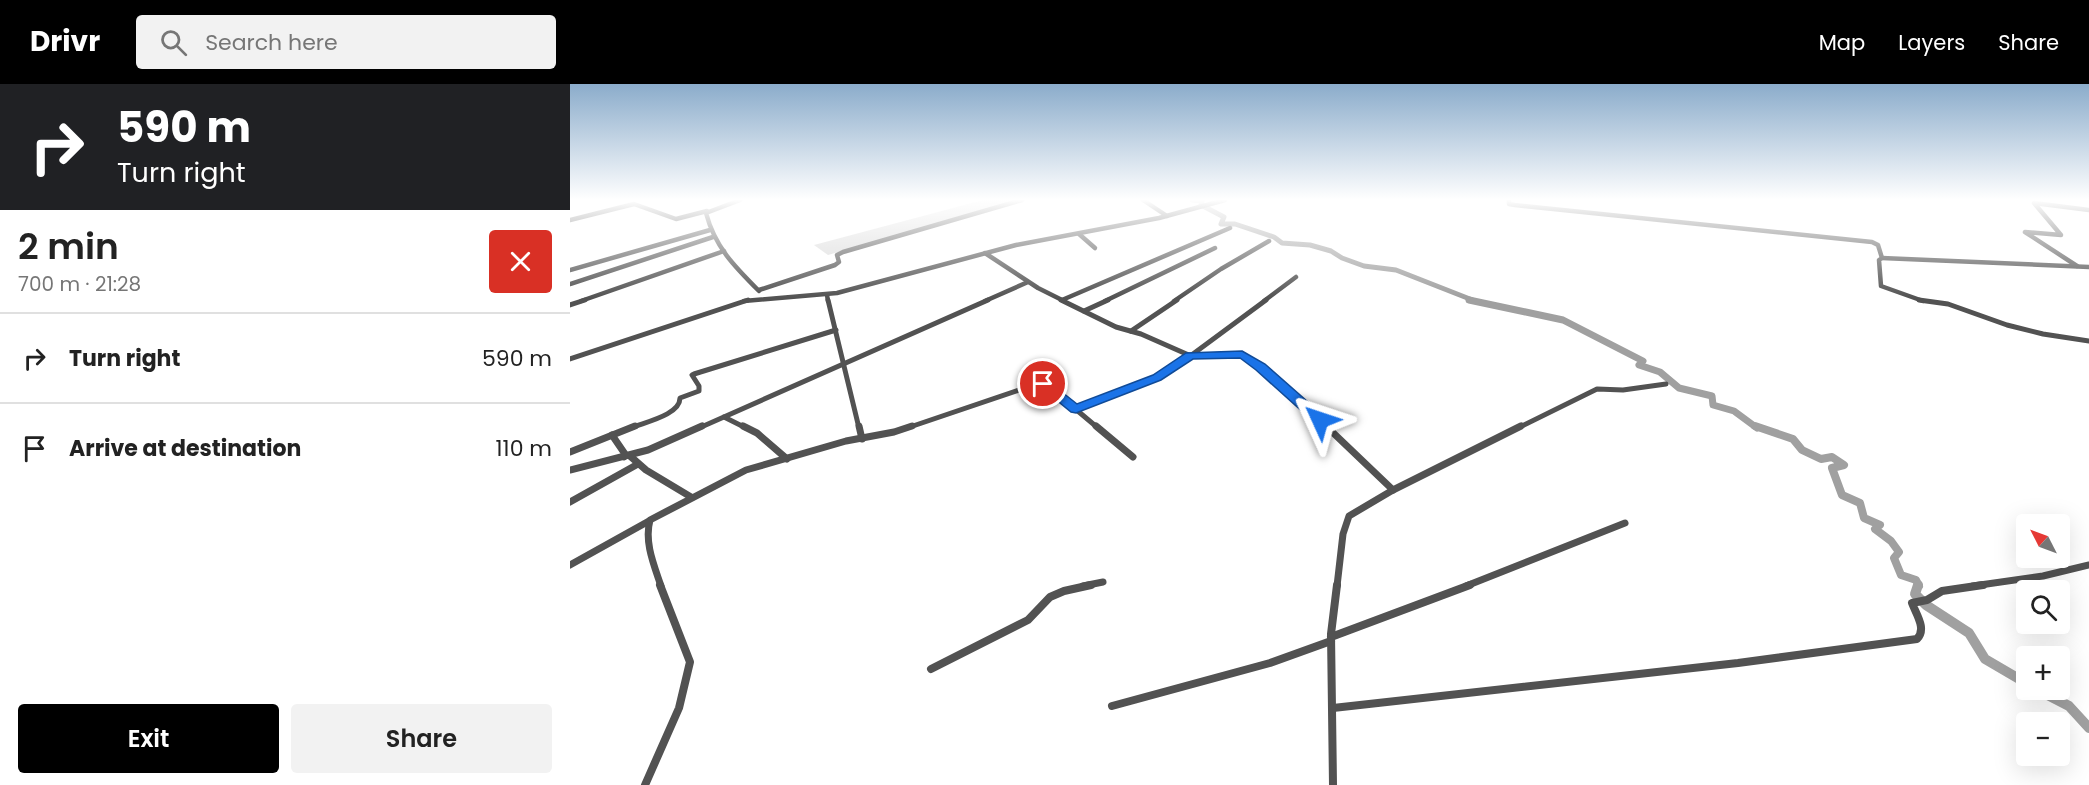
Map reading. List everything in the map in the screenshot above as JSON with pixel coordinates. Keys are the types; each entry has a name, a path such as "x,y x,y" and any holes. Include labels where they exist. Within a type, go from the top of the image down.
{"street":[{"path":"570,270 701,233"},
{"path":"711,233 738,270 759,290 761,294 758,298"},
{"path":"759,290 835,265 839,262 837,255 843,252 909,233"},
{"path":"570,359 758,298 827,295 985,254 1084,233"},
{"path":"1062,300 1219,233"},
{"path":"1778,233 1878,245 1882,258 1879,263 1881,286 1888,290 1924,302 1948,304 2007,325 2043,334 2089,341"},
{"path":"2026,233 2077,267"},
{"path":"2034,233 2061,235 2059,233"},
{"path":"1078,234 1095,248"},
{"path":"570,284 713,237"},
{"path":"1131,331 1221,269 1269,241"},
{"path":"1084,311 1215,248"},
{"path":"570,305 724,251"},
{"path":"985,254 1028,282 1116,327 1191,356 1246,356 1320,420 1393,490"},
{"path":"1882,258 2089,267"},
{"path":"1076,409 1157,377 1191,356 1296,277"},
{"path":"572,471 627,456 724,417 1028,282"},
{"path":"827,295 862,439"},
{"path":"570,452 675,410 681,403 680,398 699,391 693,375 836,330"},
{"path":"570,565 691,497 746,470 894,432 1040,383 1048,386 1133,456"},
{"path":"1333,785 1331,639 1346,521 1353,513 1393,490 1597,389 1623,390 1666,384"},
{"path":"724,417 757,433 787,459"},
{"path":"612,435 627,456 691,497"},
{"path":"570,502 638,464"},
{"path":"645,785 669,732 689,674 690,662 650,556 646,526 650,520"},
{"path":"1112,706 1270,663 1625,523"},
{"path":"1333,708 1738,663 1917,639 1921,635 1922,628 1912,603 1927,600 1942,591 2043,576 2089,565"},
{"path":"931,669 1028,620 1038,612 1045,600 1069,588 1103,582"}],"shaded area":[{"path":"860,233 905,233 828,255 814,245"}],"waterway":[{"path":"1261,233 1274,237 1282,243 1310,245 1331,251 1342,258 1364,266 1396,270 1475,301"},
{"path":"1469,300 1563,320 1643,361 1639,365 1660,372 1679,388 1712,396 1713,405 1734,411 1757,428"},
{"path":"1755,426 1793,439 1802,450 1821,459 1832,457 1844,465 1832,468 1842,495 1860,503 1864,518 1880,525 1875,529 1891,541 1899,552 1894,558 1901,575 1916,580 1919,586"},
{"path":"1918,585 1915,594 1926,605 1969,633 1985,659 2016,677"},
{"path":"2057,700 2069,706 2089,728"}],"route":[{"path":"1043,384 1076,409 1157,377 1191,356 1242,354 1320,420"}]}
